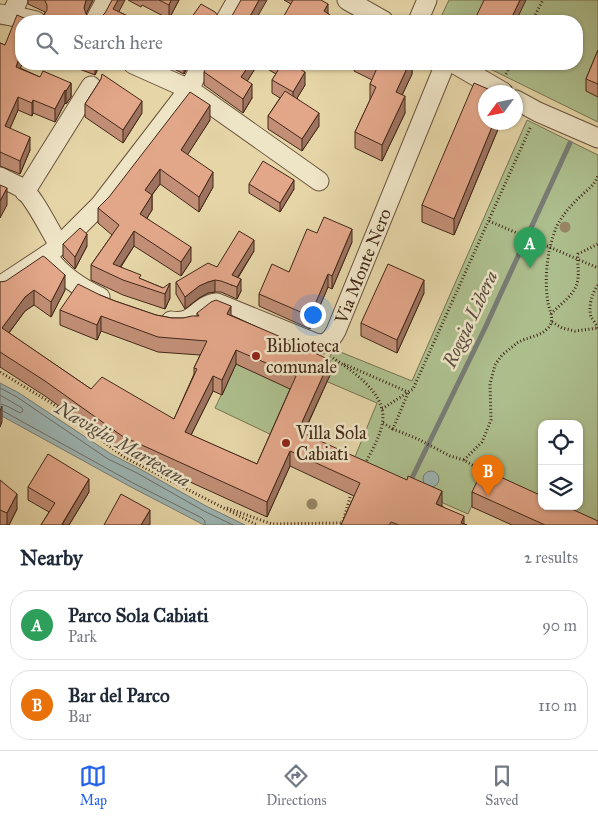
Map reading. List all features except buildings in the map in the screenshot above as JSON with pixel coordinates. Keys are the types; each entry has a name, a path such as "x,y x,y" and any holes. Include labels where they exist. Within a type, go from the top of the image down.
{"street":[{"path":"97,15 106,0"},
{"path":"228,15 237,0"},
{"path":"347,0 373,15"},
{"path":"421,15 427,0"},
{"path":"10,10 22,15"},
{"path":"146,70 189,89 319,181"},
{"path":"0,286 53,250 90,216 189,89 199,70"},
{"name":"Via Monte Nero","path":"151,316 175,322 186,321 207,305 217,303 315,343 327,343 330,341 336,331 443,70"},
{"path":"465,70 491,85"},
{"path":"22,189 91,86"},
{"path":"523,104 598,138"},
{"path":"0,177 22,189 31,200 53,250 59,270 86,290 115,304"}],"path":[{"path":"535,15 543,0"},
{"path":"382,409 413,389 538,112"},
{"path":"464,460 482,442 491,420 491,375 498,360 517,342 529,339 547,329 552,322 546,283 550,247 557,227 567,211 597,182 598,175"},
{"path":"489,221 598,268"},
{"path":"551,314 565,302 576,287 579,278 578,254 598,244"},
{"path":"552,322 562,328 575,331 598,328 591,316 592,298 598,285"},
{"path":"327,343 332,358 408,392"},
{"path":"339,362 365,382 375,393 382,409 382,423 375,443 363,467"},
{"path":"0,372 53,404 124,457 257,525"},
{"path":"393,429 408,392"},
{"path":"382,423 450,456 464,460 492,476"},
{"path":"342,524 351,494"},
{"path":"215,503 272,524 348,525"}],"green space":[{"path":"449,0 598,0 598,122 492,70 583,70 583,15 442,15"},
{"path":"527,120 598,155 598,525 573,525 540,510 583,510 583,420 538,420 538,509 482,484 468,514 402,485 350,469 377,403 321,379 333,349 412,381"},
{"path":"236,364 296,391 276,437 215,408"}],"water":[{"path":"0,383 19,393 111,454 245,525 204,525 0,415"},
{"path":"428,471 434,471 439,476 437,485 428,487 423,482 423,476"}],"waterway":[{"name":"Roggia Libera","path":"410,482 485,328 570,143"}],"place":[{"name":"Parco Sola Cabiati","path":"530,268"},
{"name":"Biblioteca comunale","path":"256,356"},
{"name":"Villa Sola Cabiati","path":"286,443"},
{"name":"Bar del Parco","path":"488,496"}],"water label":[{"name":"Naviglio Martesana","path":"123,444"}]}
